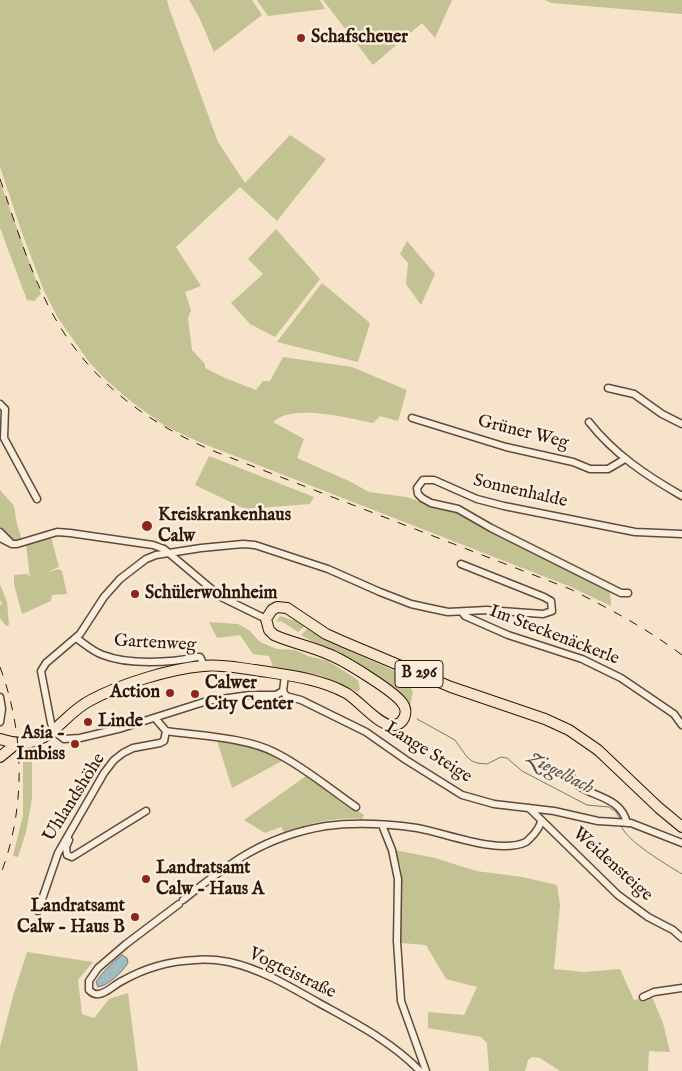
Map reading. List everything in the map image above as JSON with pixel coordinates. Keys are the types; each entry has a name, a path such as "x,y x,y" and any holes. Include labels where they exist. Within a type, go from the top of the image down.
{"main road":[{"name":"B 296","path":"0,740 17,743 39,740 54,731 83,704 96,697 150,678 204,666 226,666 316,681 340,690 360,703 381,722 391,726 400,723 405,715 403,704 384,688 340,660 274,635 269,630 266,619 268,613 277,608 287,608 326,634 344,642 451,686 545,719 570,730 598,750 658,808 682,827"},
{"path":"0,757 17,743"}],"street":[{"path":"608,388 634,394 662,414 682,424"},
{"path":"0,404 5,409 4,438 37,499"},
{"name":"Grüner Weg","path":"412,418 506,447 573,462 590,469 608,469 625,460"},
{"path":"588,422 625,460 682,496"},
{"name":"Sonnenhalde","path":"628,593 621,592 491,528 458,509 431,503 418,494 417,488 424,480 434,480 477,499 504,506 636,532 682,534"},
{"path":"0,532 12,544"},
{"path":"0,538 12,544 57,532 153,545 164,549 222,597 266,619"},
{"path":"285,675 283,691 276,694 250,695 207,701 155,718 80,738 64,739 54,731 51,723 41,671 46,662 80,634 104,597 128,571 156,555 201,548 255,544 328,569 411,604 448,612 487,610 543,614 552,611 551,602 544,597 461,564"},
{"name":"Im Steckenäckerle","path":"462,612 465,616 492,629 582,659 621,678 674,714 682,725"},
{"name":"Gartenweg","path":"76,638 101,655 112,658 131,661 169,661 200,657 204,666"},
{"name":"Lange Steige","path":"283,691 286,696 301,700 366,732 462,795 494,804 528,807 598,821 626,822 682,843"},
{"path":"0,697 2,709 0,722"},
{"path":"155,718 166,731 223,738 248,743 275,752 356,807"},
{"name":"Uhlandshöhe","path":"38,911 58,853 104,773 114,760 123,753 133,748 160,744 164,741 166,731"},
{"path":"570,773 573,781 580,786 614,802 625,815 626,822"},
{"name":"Weidensteige","path":"528,807 627,903 673,930 682,938"},
{"path":"75,821 76,825 66,846 66,855 69,856 72,856 146,811"},
{"name":"Vogteistraße","path":"420,1071 407,1058 368,1030 277,980 258,971 229,962 210,960 179,961 146,969 101,994 96,994 89,990 90,981 98,968 118,950 237,859 255,848 289,834 327,826 382,825 420,829 464,840 504,846 527,842 542,821"},
{"path":"382,825 392,850 398,879 397,941 401,999 426,1071"},
{"path":"643,997 654,992 682,988"}],"green space":[{"path":"0,0 167,0 218,142 245,183 290,135 326,159 277,221 240,187 176,247 201,286 185,292 191,310 188,318 192,350 205,364 205,368 256,390 263,381 270,381 283,357 352,367 407,390 398,421 380,416 373,423 321,413 293,413 282,416 273,422 304,439 297,458 369,492 406,497 456,512 610,591 611,606 571,587 199,442 165,426 133,403 105,379 89,362 58,318 44,291 0,167"},
{"path":"189,0 252,0 262,15 214,52 199,17"},
{"path":"257,0 320,0 325,9 268,16"},
{"path":"323,0 452,0 435,38 422,23 373,65"},
{"path":"545,0 682,0 682,14 551,3"},
{"path":"0,182 41,294 34,301 27,300 0,228"},
{"path":"276,229 320,279 275,337 250,324 231,303 263,274 248,259"},
{"path":"407,241 435,274 421,305 406,284 408,263 400,254"},
{"path":"322,283 370,323 358,362 277,342"},
{"path":"209,456 314,497 310,504 245,509 195,485"},
{"path":"0,490 14,506 22,540 13,542 0,527"},
{"path":"51,537 59,567 47,572 59,569 62,571 67,594 52,595 51,601 22,614 14,584 14,575 28,574 30,578 26,544"},
{"path":"0,584 7,602 9,625 6,626 0,618 0,605 2,604 0,600"},
{"path":"280,616 295,621 304,627 298,632 281,621 276,622"},
{"path":"209,622 238,624 249,630 260,642 277,649 295,650 308,656 328,661 358,680 360,689 358,692 320,675 273,667 269,656 253,654 240,635 217,638"},
{"path":"307,629 329,642 402,674 413,692 410,705 404,696 340,653 301,635"},
{"path":"217,741 251,746 282,761 232,788"},
{"path":"23,753 32,753 32,798 26,832 18,857 13,856 23,815"},
{"path":"306,776 364,815 362,819 322,821 284,832 281,827 265,833 244,820"},
{"path":"395,850 435,858 476,871 522,877 557,885 560,905 554,969 584,972 620,969 634,1000 638,999 643,1002 652,997 663,1023 670,1052 649,1051 648,1071 560,1071 540,1058 532,1057 528,1060 525,1071 489,1071 487,1043 481,1037 428,1028 428,1012 464,1015 477,987 446,979 426,945 401,943 402,878"},
{"path":"27,952 93,962 78,980 82,1014 94,1018 109,999 128,993 138,1071 0,1071 0,1047"}],"water":[{"path":"122,955 127,958 128,963 125,967 111,981 98,987 96,982 99,978"}],"waterway":[{"name":"Ziegelbach","path":"417,719 455,740 472,761 487,764 501,757 507,758 522,771 587,805 609,807 616,812 620,819"},
{"name":"Ziegelbach","path":"621,825 624,831 638,845 682,874"}],"railway":[{"path":"0,179 32,270 59,326 95,372 138,409 189,440 216,452 570,589 627,619 682,655"},
{"path":"0,667 14,719 18,745 19,772 14,824 0,876"}],"place":[{"name":"Schafscheuer","path":"301,38"},
{"name":"Kreiskrankenhaus Calw","path":"147,526"},
{"name":"Schülerwohnheim","path":"135,594"},
{"name":"Action","path":"170,693"},
{"name":"Calwer City Center","path":"195,694"},
{"name":"Linde","path":"88,722"},
{"name":"Asia - Imbiss","path":"75,744"},
{"name":"Landratsamt Calw - Haus A","path":"146,879"},
{"name":"Landratsamt Calw - Haus B","path":"135,917"}]}
